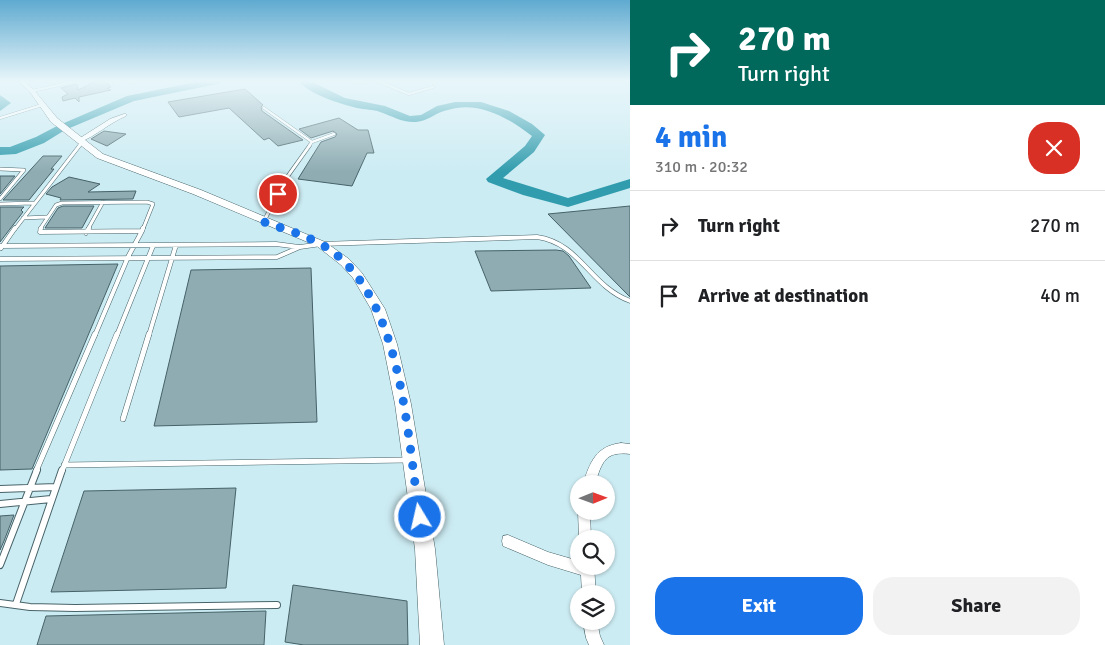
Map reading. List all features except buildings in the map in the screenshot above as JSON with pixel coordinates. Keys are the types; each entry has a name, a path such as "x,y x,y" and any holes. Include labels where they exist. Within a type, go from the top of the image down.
{"street":[{"path":"47,111 54,120 100,156 188,189 321,244 345,262 358,276 378,309 390,344 403,404 425,549 432,645"},
{"path":"77,138 95,133 110,120 124,115"},
{"path":"593,475 601,456 615,448 630,449"},
{"path":"508,541 548,558 570,564"},
{"path":"592,630 597,645"}],"lane":[{"path":"0,118 22,111"},
{"path":"268,111 312,142"},
{"path":"264,222 285,180 312,142 334,134"},
{"path":"1,247 77,138"},
{"path":"0,169 24,170 0,199"},
{"path":"86,233 103,202"},
{"path":"0,565 29,488 128,257 142,231 153,204 147,202 62,203 56,205 40,229 40,232 86,233 142,231"},
{"path":"0,204 33,203"},
{"path":"23,218 47,217"},
{"path":"1,247 276,244 300,247 321,244 537,237 559,242 607,288 623,299 630,301"},
{"path":"123,419 176,245"},
{"path":"16,604 64,465 153,246"},
{"path":"0,259 277,257 300,247"},
{"path":"64,465 411,460"},
{"path":"0,489 56,487"},
{"path":"0,504 52,500"},
{"path":"0,603 30,607 75,608 277,606"}],"waterway":[{"path":"0,151 12,151 40,140 61,128 100,111"},
{"path":"387,111 410,119 427,117 435,111"},
{"path":"500,111 539,135 530,149 493,179 528,192 568,203 630,183"}],"route":[{"path":"278,194 264,222 301,235 332,251 358,276 378,309 390,344 403,404 420,517"}]}
